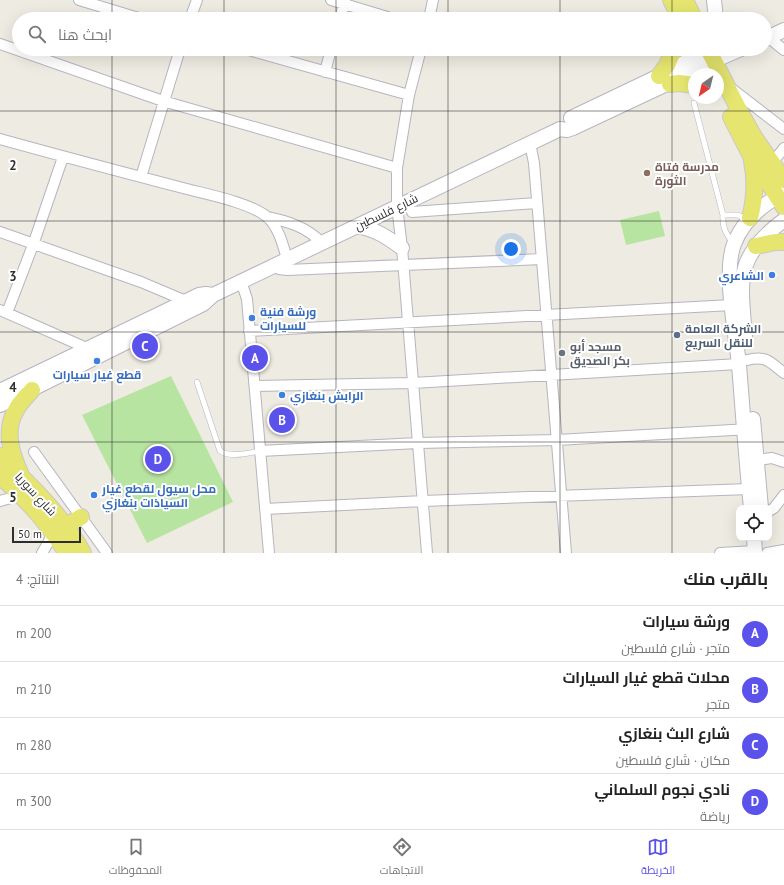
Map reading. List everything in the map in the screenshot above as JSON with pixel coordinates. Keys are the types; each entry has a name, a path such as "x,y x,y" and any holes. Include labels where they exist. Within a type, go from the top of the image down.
{"main road":[{"path":"671,0 679,12"},
{"path":"684,12 685,0"},
{"path":"671,56 667,65 664,80 688,84"},
{"path":"708,58 712,68"},
{"path":"724,97 746,123 784,180"},
{"path":"724,100 751,156 781,199"},
{"path":"749,220 754,193 754,168 751,156"},
{"path":"756,246 775,242 784,242"},
{"path":"22,478 13,456 10,443 10,430 12,418 16,409 32,390"},
{"name":"شارع سوريا","path":"0,456 22,478 60,529 83,553"},
{"name":"شارع سوريا","path":"0,476 22,495 41,516 60,529 67,553"},
{"path":"60,529 81,517"}],"street":[{"path":"80,0 119,12"},
{"path":"193,12 197,0"},
{"path":"330,0 345,2 374,12"},
{"path":"430,12 433,0"},
{"path":"714,0 715,12"},
{"path":"342,12 345,2"},
{"path":"772,36 784,30"},
{"path":"772,42 784,50"},
{"path":"0,44 12,48"},
{"path":"35,56 163,100 397,168"},
{"path":"141,177 163,100 178,56"},
{"path":"269,56 409,95"},
{"path":"325,72 330,56"},
{"path":"419,56 409,95 397,168 397,206 404,265 427,553"},
{"name":"شارع فلسطين","path":"0,405 203,304 213,295 241,281 560,129 567,130 573,128 708,58"},
{"path":"724,96 784,129"},
{"path":"0,139 242,204 255,209 267,217 304,229 316,236 322,243"},
{"path":"530,143 534,163 566,553"},
{"path":"772,163 784,148"},
{"path":"63,157 33,245 4,312 89,349"},
{"path":"743,362 732,306 730,257 734,244 749,220 781,199"},
{"path":"412,212 537,203"},
{"path":"267,217 279,236 287,259"},
{"path":"751,505 749,489 749,429 743,362 742,279 748,260 756,246 767,233 784,220"},
{"path":"357,226 379,232 402,248"},
{"path":"0,232 33,245 141,282 186,301"},
{"path":"274,266 286,270 542,259"},
{"path":"241,281 246,299 255,386 269,553"},
{"name":"شارع فلسطين","path":"0,391 186,301 202,294 213,295"},
{"path":"249,331 732,306"},
{"path":"255,386 413,383 551,376 743,362 757,358 765,359 784,373"},
{"path":"260,451 418,443 557,440 749,429"},
{"path":"749,429 757,460 761,505"},
{"path":"34,452 107,553"},
{"path":"757,460 772,458 784,462"},
{"path":"265,509 423,501 749,489"},
{"path":"0,501 22,495"},
{"path":"772,509 784,495"},
{"path":"42,553 60,529"},
{"path":"720,553 784,550"}],"lane":[{"path":"694,104 723,215 723,226 734,244"},
{"path":"723,215 738,215 749,220"},
{"path":"197,382 220,451 233,455 260,451"}],"green space":[{"path":"659,211 665,236 626,245 620,220"},
{"path":"171,376 233,502 147,543 82,415"}],"place":[{"name":"مدرسة فتاة الثورة","path":"647,173"},
{"name":"الشاعري","path":"772,275"},
{"name":"ورشة فنية للسيارات","path":"252,318"},
{"name":"الشركة العامة للنقل السريع","path":"677,335"},
{"name":"شارع البث بنغازي","path":"145,346"},
{"name":"مسجد أبو بكر الصديق","path":"562,353"},
{"name":"ورشة سيارات","path":"255,358"},
{"name":"قطع غيار سيارات","path":"97,361"},
{"name":"الرابش بنغازي","path":"282,395"},
{"name":"محلات قطع غيار السيارات","path":"282,420"},
{"name":"نادي نجوم السلماني","path":"158,459"},
{"name":"محل سيول لقطع غيار السياذات بنغازي","path":"94,495"}]}
